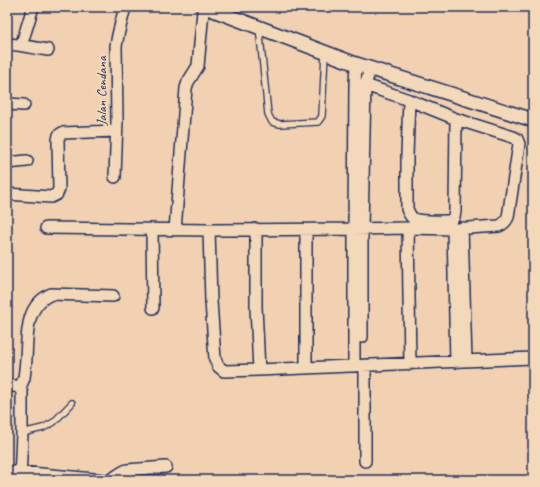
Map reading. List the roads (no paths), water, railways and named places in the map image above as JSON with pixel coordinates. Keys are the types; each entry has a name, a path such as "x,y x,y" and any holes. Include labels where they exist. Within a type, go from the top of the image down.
{"street":[{"path":"18,45 22,43 24,39 33,7"},
{"name":"Jalan Cendana","path":"115,177 117,120 116,46 125,7"},
{"path":"175,230 186,88 198,66 202,11 204,7 356,64 533,120"},
{"path":"7,44 48,50"},
{"path":"356,64 360,84 358,229 360,366 365,461"},
{"path":"360,84 368,76 369,68"},
{"path":"46,228 306,230 457,228 499,226 507,221 519,144 518,139 456,119 409,100 360,84"},
{"path":"409,100 407,154 408,209 409,215 414,219 426,221 450,221 454,217 456,119"},
{"path":"7,104 24,105"},
{"path":"7,194 51,196 57,194 59,189 58,140 62,133 116,131"},
{"path":"7,163 27,161"},
{"path":"408,228 410,364"},
{"path":"457,228 461,361"},
{"path":"152,229 153,308"},
{"path":"256,229 256,307 259,370"},
{"path":"209,230 211,301 215,359 218,366 224,371 533,358"},
{"path":"306,230 306,368"},
{"path":"20,476 22,393 20,387 26,368 29,320 32,311 41,300 51,294 113,296"},
{"path":"7,385 20,387"},
{"path":"109,480 127,470 166,467"},
{"path":"7,472 20,476 104,480"}],"lane":[{"path":"259,27 268,114 272,122 280,124 318,122 322,116 325,53"},
{"path":"22,433 43,428 54,422 72,403"}]}
